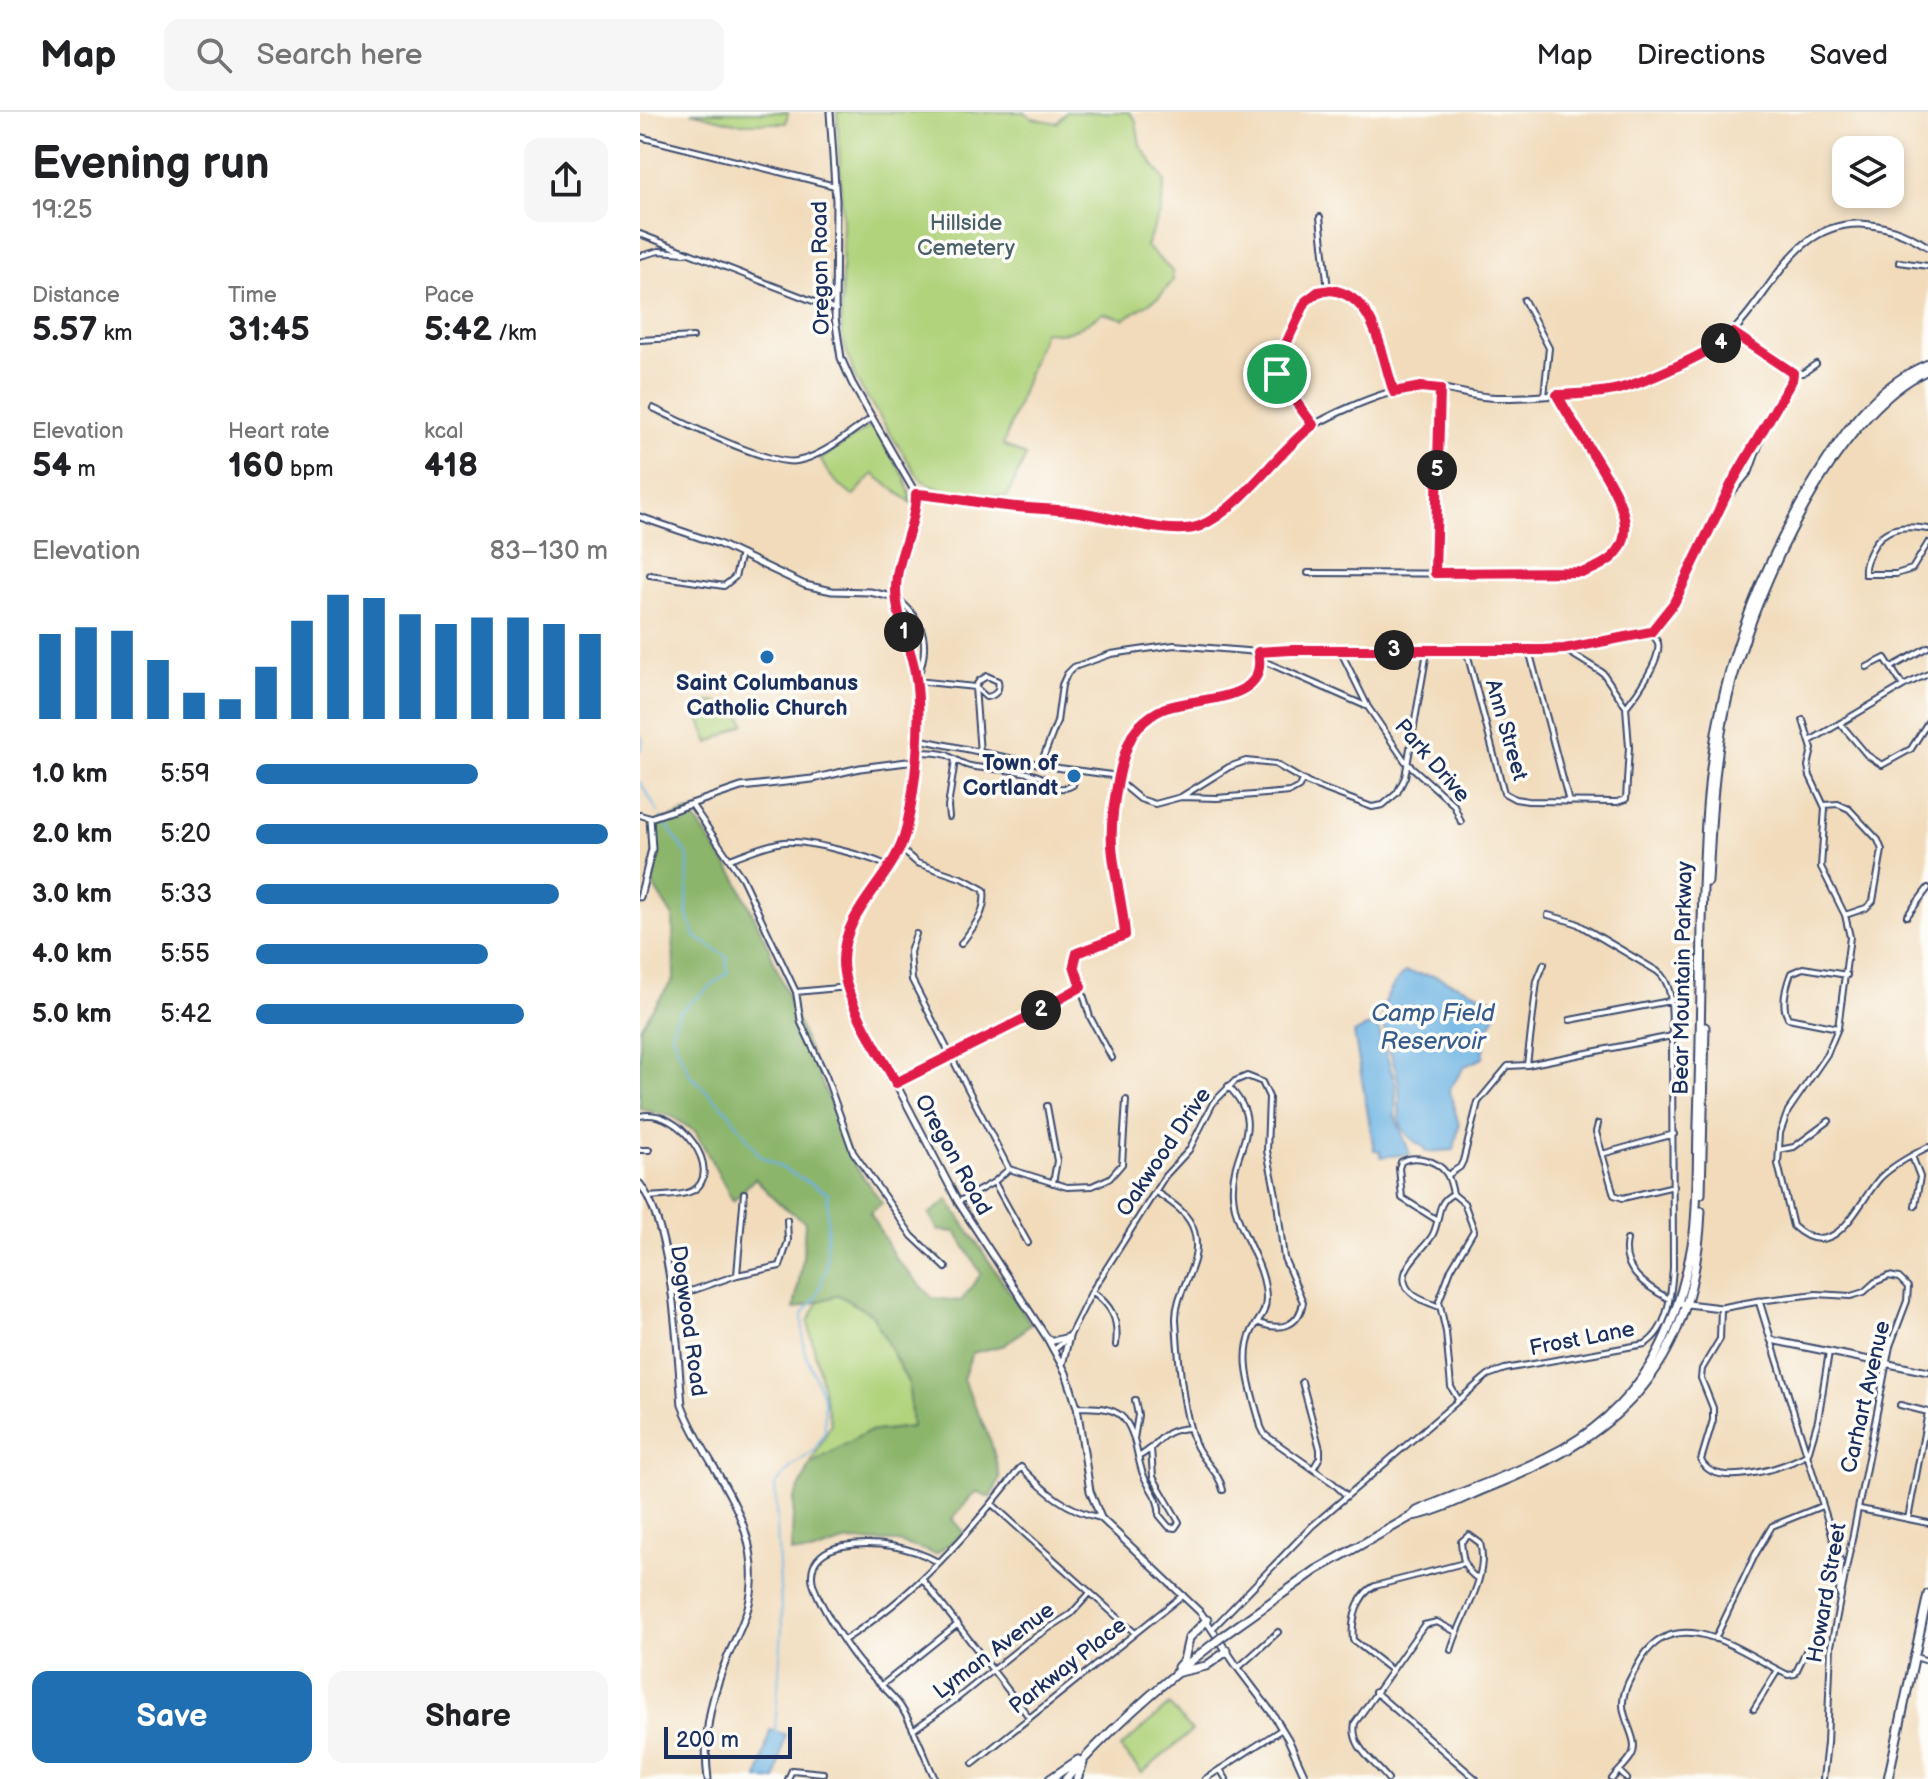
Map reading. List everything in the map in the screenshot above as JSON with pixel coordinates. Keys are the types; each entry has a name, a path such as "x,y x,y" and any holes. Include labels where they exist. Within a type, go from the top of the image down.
{"main road":[{"name":"Bear Mountain Parkway","path":"1066,1779 1175,1673 1316,1570 1417,1511 1548,1456 1599,1424 1623,1402 1649,1370 1683,1304 1696,1218 1705,831 1715,738 1727,681 1767,570 1817,476 1843,436 1871,402 1899,379 1928,367"},
{"path":"1888,1779 1928,1596"},
{"path":"1175,1673 1184,1660 1191,1634 1207,1620"},
{"path":"1186,1648 1191,1654 1204,1651"},
{"path":"1175,1673 1203,1667 1227,1651"},
{"path":"1193,1660 1203,1667"},
{"path":"1050,1779 1084,1759"},
{"path":"1077,1779 1084,1759"}],"street":[{"name":"Oregon Road","path":"830,112 835,186 836,310 841,358 916,494 914,518 897,577 897,598 916,681 917,739 907,822 900,848 854,920 847,937 843,962 848,987 958,1202 1062,1366 1077,1407 1090,1491 1101,1518"},
{"path":"640,137 835,186"},
{"path":"1320,217 1328,290"},
{"path":"916,494 1077,512 1163,530 1188,529 1200,526 1222,512 1298,436 1313,425 1394,392 1421,387 1487,397 1544,396 1626,386 1706,352 1733,333 1797,249 1820,232 1839,226 1866,224 1893,230 1928,247"},
{"path":"640,234 836,310"},
{"path":"640,256 659,251 691,253"},
{"path":"1899,262 1928,266"},
{"path":"1313,425 1280,380 1276,365 1300,308 1311,296 1328,290 1344,293 1359,303 1377,336 1394,392"},
{"path":"1524,300 1549,348 1544,396"},
{"path":"1733,333 1793,373 1803,373 1816,364"},
{"path":"640,340 693,337"},
{"path":"1041,763 1057,722 1063,681 1074,667 1111,654 1174,645 1258,652 1564,649 1651,632 1674,603 1737,473 1790,386 1793,373"},
{"path":"1435,573 1440,389"},
{"path":"1308,573 1564,574 1584,572 1602,565 1618,549 1626,526 1618,496 1557,395"},
{"path":"653,408 742,448 789,462 823,450 872,418"},
{"path":"1723,503 1750,471 1764,430"},
{"path":"640,517 741,554 813,587 870,592 897,598 921,626 923,656 916,681 975,687 982,695 991,696 998,691 999,685 995,678 987,676 975,687 980,753"},
{"path":"1928,529 1899,527 1888,530 1876,540 1864,566 1865,574 1896,574 1912,569 1928,543"},
{"path":"650,575 724,586 735,577 741,554"},
{"path":"1564,649 1603,673 1626,707 1643,684 1657,654 1658,642 1651,632"},
{"path":"1892,667 1928,647"},
{"name":"Ann Street","path":"1466,649 1504,793 1515,799 1617,802 1626,797 1629,747 1626,707"},
{"path":"1340,650 1368,707"},
{"path":"1529,650 1569,802"},
{"path":"1181,797 1229,767 1246,761 1275,764 1302,780 1362,804 1383,805 1397,793 1408,763 1427,651"},
{"path":"1112,1058 1094,1026 1074,965 1077,953 1125,935 1112,843 1118,779 1125,750 1137,729 1165,708 1242,690 1256,680 1261,665 1258,652"},
{"path":"1867,667 1883,657 1888,659 1903,686"},
{"name":"Park Drive","path":"1259,659 1368,707 1408,763 1454,805 1461,822"},
{"path":"1810,741 1928,674"},
{"path":"1803,720 1810,741 1810,776 1824,805 1821,867 1845,915 1850,937 1838,1028 1827,1054 1788,1111 1780,1133 1778,1164 1793,1226 1809,1238 1819,1240 1841,1230 1881,1177 1928,1147"},
{"path":"1840,723 1867,755 1882,765 1911,749 1928,722"},
{"path":"917,739 1076,771 1111,775 1146,803 1155,804 1181,797 1217,798 1290,792 1299,787 1302,780"},
{"path":"916,752 947,755 975,767 1038,777 1064,789 1073,785 1076,771"},
{"path":"949,817 955,760"},
{"path":"640,815 653,817 741,787 812,779 860,768 915,761"},
{"path":"1824,805 1838,804 1849,809 1878,840 1882,850 1873,901 1866,908 1845,915"},
{"path":"692,805 730,859 796,992 801,1023 826,1076 853,1152 912,1236 946,1268"},
{"path":"640,897 652,849 653,817"},
{"path":"730,859 779,843 792,842 864,857 888,866"},
{"path":"900,848 917,863 964,879 984,890 984,908 961,944"},
{"path":"1907,916 1928,888"},
{"name":"Frost Lane","path":"1213,1628 1312,1526 1488,1375 1505,1369 1645,1344 1659,1328 1669,1299 1673,1268 1672,1036 1671,1001 1665,978 1576,923 1548,915"},
{"path":"916,934 910,952 912,980 1009,1169 1053,1183 1084,1188 1116,1174 1122,1164 1126,1100"},
{"path":"1527,1065 1537,981 1544,964"},
{"path":"1838,1028 1788,1018 1784,1007 1787,985 1791,973 1800,968 1847,975"},
{"path":"796,992 848,987"},
{"path":"896,1083 1081,987"},
{"path":"1570,1020 1671,1001"},
{"path":"1448,1175 1463,1161 1478,1102 1508,1066 1527,1065 1672,1036"},
{"path":"1228,1086 1247,1076 1256,1077 1265,1085 1269,1097 1267,1151 1281,1240 1287,1268 1303,1302 1299,1317 1285,1327 1273,1329 1259,1323"},
{"name":"Oakwood Drive","path":"1054,1350 1069,1337 1092,1291 1170,1170 1189,1150 1207,1113 1228,1086 1242,1102 1248,1117 1232,1190 1236,1218 1265,1290 1266,1304 1259,1323 1251,1332 1246,1360 1261,1427 1265,1435 1346,1495"},
{"path":"1047,1106 1057,1161 1053,1183"},
{"path":"640,1116 656,1115 672,1121 696,1146 702,1165 700,1183 693,1190 649,1197"},
{"path":"1779,1150 1794,1147 1829,1121"},
{"path":"1598,1124 1596,1132 1611,1191 1618,1198 1674,1186"},
{"path":"1602,1154 1674,1134"},
{"path":"640,1150 649,1150"},
{"path":"1912,1156 1920,1177 1915,1206"},
{"path":"1437,1220 1402,1198 1400,1165 1408,1158 1420,1158 1437,1165 1448,1175 1453,1194 1464,1203 1474,1230 1439,1296 1451,1387 1458,1399"},
{"path":"958,1202 1007,1174 1009,1169"},
{"path":"994,1182 1028,1243"},
{"name":"Dogwood Road","path":"640,1184 649,1197 667,1262 682,1405 687,1419 723,1478 739,1514 752,1567 746,1620 723,1669 712,1704 705,1749 708,1779"},
{"path":"1156,1192 1189,1220 1196,1238 1195,1262 1176,1306 1180,1365 1190,1428 1199,1451 1221,1478 1223,1490"},
{"path":"737,1275 744,1193"},
{"path":"1440,1307 1412,1293 1405,1284 1404,1276 1433,1234 1443,1201 1453,1194"},
{"path":"671,1292 694,1290 737,1275 780,1266 788,1241 787,1220"},
{"path":"1627,1240 1626,1256 1634,1273 1650,1288 1683,1304"},
{"name":"Carhart Avenue","path":"1683,1304 1721,1308 1816,1294 1851,1296 1864,1292 1884,1277 1899,1278 1908,1287 1909,1294 1893,1333 1859,1508"},
{"path":"1092,1291 1112,1309 1116,1345"},
{"path":"1759,1301 1841,1563 1839,1605"},
{"path":"1721,1308 1722,1333 1702,1369 1701,1378 1713,1408 1713,1420 1701,1460 1710,1470 1744,1475 1781,1466 1808,1454 1818,1420 1829,1352"},
{"path":"1047,1338 1053,1341 1069,1337 1062,1366"},
{"path":"1771,1340 1928,1372"},
{"path":"1302,1382 1320,1449 1320,1457 1313,1469"},
{"path":"1134,1441 1138,1415 1135,1400"},
{"path":"1900,1405 1928,1412 1908,1519"},
{"path":"1077,1407 1113,1411 1127,1423 1143,1475 1160,1506 1159,1515 1169,1527 1175,1528 1179,1522 1153,1477 1151,1448"},
{"path":"1138,1457 1164,1434 1190,1428"},
{"path":"844,1640 923,1580 1021,1467 1054,1500 1101,1518 1207,1620 1282,1729 1306,1779"},
{"path":"992,1504 1135,1633"},
{"path":"1715,1639 1772,1526 1823,1505"},
{"path":"1859,1508 1928,1523"},
{"name":"Howard Street","path":"1823,1779 1829,1659 1859,1508"},
{"path":"1451,1650 1478,1579 1483,1554 1480,1543 1472,1536 1464,1537 1461,1542 1467,1572 1478,1579"},
{"path":"935,1779 902,1710 856,1659 823,1606 812,1579 814,1565 823,1553 850,1545 909,1548 938,1562"},
{"path":"1391,1670 1353,1640 1364,1592 1375,1586 1464,1563"},
{"path":"923,1580 1029,1717"},
{"name":"Lyman Avenue","path":"913,1730 1040,1633 1071,1614 1090,1593"},
{"name":"Parkway Place","path":"973,1763 1183,1595"},
{"path":"1388,1779 1357,1746 1353,1734 1355,1723 1424,1625 1437,1622 1456,1632"},
{"path":"882,1685 958,1624"},
{"path":"1238,1668 1278,1632"},
{"path":"1612,1779 1631,1756 1634,1747 1623,1710 1623,1693 1649,1648 1661,1637 1677,1632 1715,1639 1791,1675 1795,1674 1808,1647"},
{"path":"1915,1657 1928,1661"},
{"path":"1754,1709 1778,1670"},
{"path":"1374,1692 1476,1779"},
{"path":"1205,1779 1282,1729"},
{"path":"1220,1769 1226,1779"},
{"path":"788,1779 792,1770 823,1773"},
{"path":"1619,1771 1627,1779"}],"green space":[{"path":"691,112 788,112 786,123 734,123"},
{"name":"Hillside Cemetery","path":"837,112 1024,112 1032,118 1057,123 1066,112 1129,112 1136,121 1140,145 1165,181 1161,211 1146,246 1172,271 1173,281 1160,296 1124,319 1103,313 1069,332 1044,331 1003,445 1026,456 1007,497 950,492 919,478 856,380 841,325 843,224"},
{"path":"872,425 905,477 912,503 873,474 853,496 834,480 824,465 821,459"},
{"path":"709,702 731,707 745,724 709,743 694,706"},
{"path":"689,811 736,878 767,944 854,1164 882,1203 870,1213 896,1259 932,1298 961,1301 981,1274 956,1232 938,1230 929,1214 948,1200 1031,1324 1005,1345 972,1353 963,1379 991,1442 1000,1478 991,1498 976,1491 952,1519 964,1533 936,1554 898,1542 847,1541 811,1553 791,1552 794,1499 811,1464 867,1432 912,1427 909,1384 872,1314 838,1295 794,1309 803,1258 805,1222 776,1201 755,1178 733,1201 696,1132 671,1116 640,1109 640,1027 674,978 673,917 653,885 655,824"},
{"path":"838,1295 872,1314 909,1384 912,1427 867,1432 810,1465 831,1424 808,1322 819,1301"},
{"path":"1169,1705 1192,1731 1142,1773 1120,1748"}],"water":[{"name":"Camp Field Reservoir","path":"1405,972 1435,976 1493,999 1498,1011 1486,1035 1483,1058 1465,1066 1449,1090 1459,1125 1454,1150 1426,1152 1401,1126 1400,1092 1386,1037 1383,1011 1386,998"},
{"name":"Camp Field Reservoir","path":"1376,1022 1396,1086 1395,1116 1410,1154 1381,1157 1380,1151 1374,1150 1354,1033"},
{"path":"770,1730 785,1734 776,1779 758,1779"}],"waterway":[{"path":"640,734 643,741 640,751"},
{"path":"640,782 658,812"},
{"path":"661,817 688,856 687,912 695,937 727,957 727,973 679,1012 671,1033 690,1075 729,1113 760,1156 828,1193 826,1269 817,1296 802,1315 804,1350 824,1399 825,1431 814,1451 792,1466 775,1485 782,1628 775,1732"}],"place":[{"name":"Saint Columbanus Catholic Church","path":"767,657"},
{"name":"Town of Cortlandt","path":"1074,776"}],"route":[{"path":"1331,290 1344,293 1359,303 1381,345 1394,392 1421,387 1440,389 1435,573 1478,575 1584,572 1609,560 1622,540 1626,526 1618,496 1557,395 1614,390 1626,386 1706,352 1733,333 1793,373 1790,386 1737,473 1674,603 1655,630 1564,649 1258,652 1261,665 1259,674 1242,690 1165,708 1147,719 1130,739 1122,759 1112,835 1125,935 1077,953 1073,961 1081,987 896,1083 853,1000 843,962 844,947 854,920 900,848 907,822 918,709 915,670 900,618 896,587 916,511 916,494 1077,512 1163,530 1200,526 1233,503 1298,436 1313,425 1277,374 1277,359 1300,308 1311,296 1331,290"}]}
